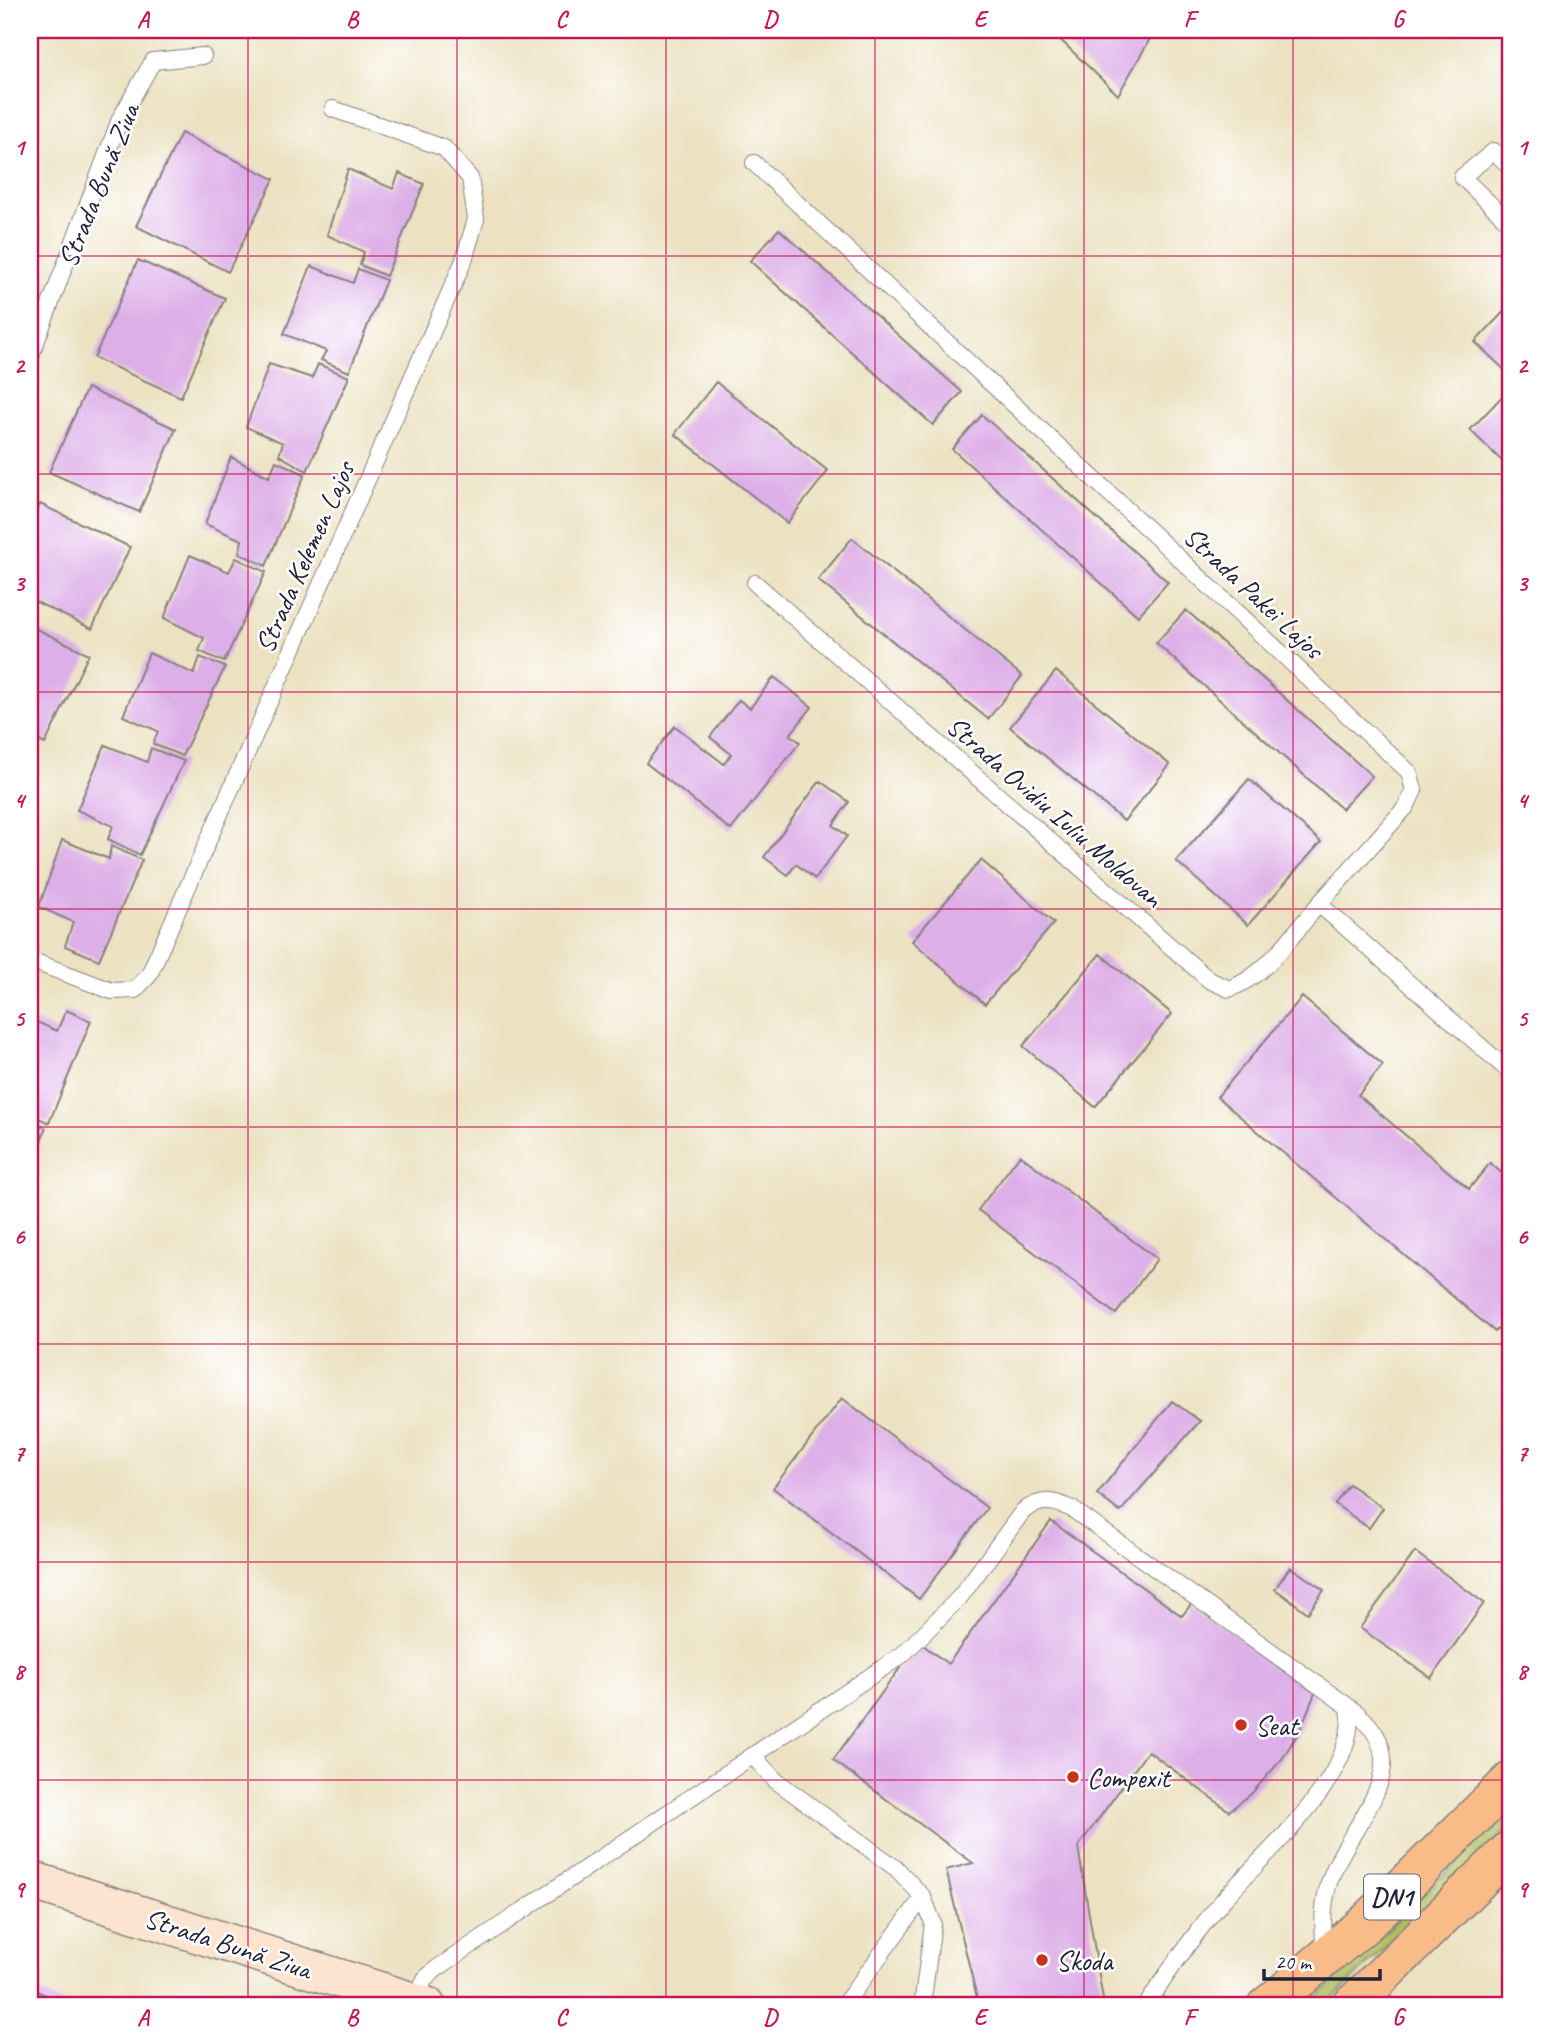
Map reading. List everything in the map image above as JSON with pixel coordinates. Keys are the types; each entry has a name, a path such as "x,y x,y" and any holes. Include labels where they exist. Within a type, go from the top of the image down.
{"main road":[{"name":"DN1","path":"1267,2006 1327,1959 1511,1781"},
{"name":"DN1","path":"1352,2006 1511,1849"},
{"name":"Strada Bună Ziua","path":"30,1880 417,2005"}],"lane":[{"name":"Strada Bună Ziua","path":"30,358 120,119 153,61 202,56"},
{"name":"Strada Kelemen Lajos","path":"30,960 112,991 135,990 149,975 464,260 475,219 470,178 444,148 333,109"},
{"path":"1511,168 1494,151 1462,177 1511,225"},
{"name":"Strada Pakei Lajos","path":"754,163 1409,772 1414,790 1406,807 1319,904"},
{"name":"Strada Ovidiu Iuliu Moldovan","path":"755,583 1209,980 1229,989 1244,984 1258,973 1319,904"},
{"path":"1319,904 1511,1073"},
{"path":"417,2005 425,1979 436,1969 902,1656 960,1597 1023,1511 1036,1502 1051,1500 1072,1509 1364,1717 1378,1735 1385,1759 1381,1781 1328,1885 1322,1931 1327,1959"},
{"path":"1146,2006 1186,1945 1226,1896 1279,1844 1340,1761 1350,1731 1349,1707"},
{"path":"753,1756 775,1780 897,1869 923,1897 933,1923 922,2006"},
{"path":"843,2006 923,1897"}],"green space":[{"path":"1511,1809 1511,1826 1325,2006 1308,2006"}],"building":[{"path":"1050,30 1155,30 1118,95"},
{"path":"181,133 274,179 228,272 136,226"},
{"path":"348,169 393,189 399,173 424,184 386,276 360,265 364,252 327,235"},
{"path":"779,229 962,392 933,425 750,261"},
{"path":"138,260 225,298 181,397 94,358"},
{"path":"311,266 353,283 358,269 386,280 349,372 321,360 326,351 284,334"},
{"path":"1511,304 1511,376 1475,342"},
{"path":"269,364 312,378 318,364 349,377 307,471 279,455 283,443 246,427"},
{"path":"716,382 828,471 787,523 675,434"},
{"path":"1511,387 1511,470 1470,430"},
{"path":"87,388 176,429 139,512 49,472"},
{"path":"982,415 1168,582 1138,616 952,449"},
{"path":"231,457 269,477 276,461 305,474 266,566 239,553 242,540 205,524"},
{"path":"40,504 130,547 92,629 30,599 30,524"},
{"path":"852,538 1022,676 988,719 818,580"},
{"path":"190,555 229,572 236,558 266,572 224,662 199,651 204,638 164,618"},
{"path":"1186,610 1372,776 1342,809 1156,643"},
{"path":"30,626 89,654 45,744 30,737"},
{"path":"149,653 194,674 200,657 225,667 182,756 153,744 158,731 123,716"},
{"path":"1056,671 1170,765 1124,821 1010,727"},
{"path":"774,677 812,707 790,735 800,742 731,830 646,763 675,726 724,764 731,754 710,737 739,700 750,708"},
{"path":"105,745 147,762 151,748 184,761 140,855 108,839 113,826 77,810"},
{"path":"1249,779 1321,842 1248,925 1176,861"},
{"path":"820,781 849,802 833,825 847,836 815,879 796,864 788,875 764,857"},
{"path":"62,840 109,859 111,846 142,860 99,960 65,946 73,922 39,907"},
{"path":"981,860 1054,923 985,1004 912,941"},
{"path":"1100,954 1172,1014 1095,1107 1023,1046"},
{"path":"1302,997 1383,1065 1358,1095 1469,1189 1490,1163 1511,1181 1511,1312 1495,1332 1217,1097"},
{"path":"66,1010 91,1021 49,1123 30,1114 30,1019 57,1031"},
{"path":"30,1121 46,1128 30,1166"},
{"path":"1020,1155 1157,1259 1116,1314 978,1210"},
{"path":"842,1398 987,1508 919,1599 773,1488"},
{"path":"1172,1401 1200,1421 1120,1512 1097,1494"},
{"path":"1349,1484 1383,1508 1369,1528 1335,1504"},
{"path":"1051,1521 1182,1616 1192,1603 1315,1693 1300,1730 1282,1759 1251,1794 1229,1811 1148,1751 1078,1847 1104,2006 979,2006 946,1870 973,1863 833,1760 919,1642 948,1664"},
{"path":"1415,1552 1484,1603 1431,1678 1360,1628"},
{"path":"1290,1567 1324,1590 1308,1613 1275,1589"},
{"path":"30,1988 70,2006 30,2006"}],"place":[{"name":"Seat","path":"1241,1725"},
{"name":"Compexit","path":"1073,1777"},
{"name":"Skoda","path":"1042,1960"}]}
